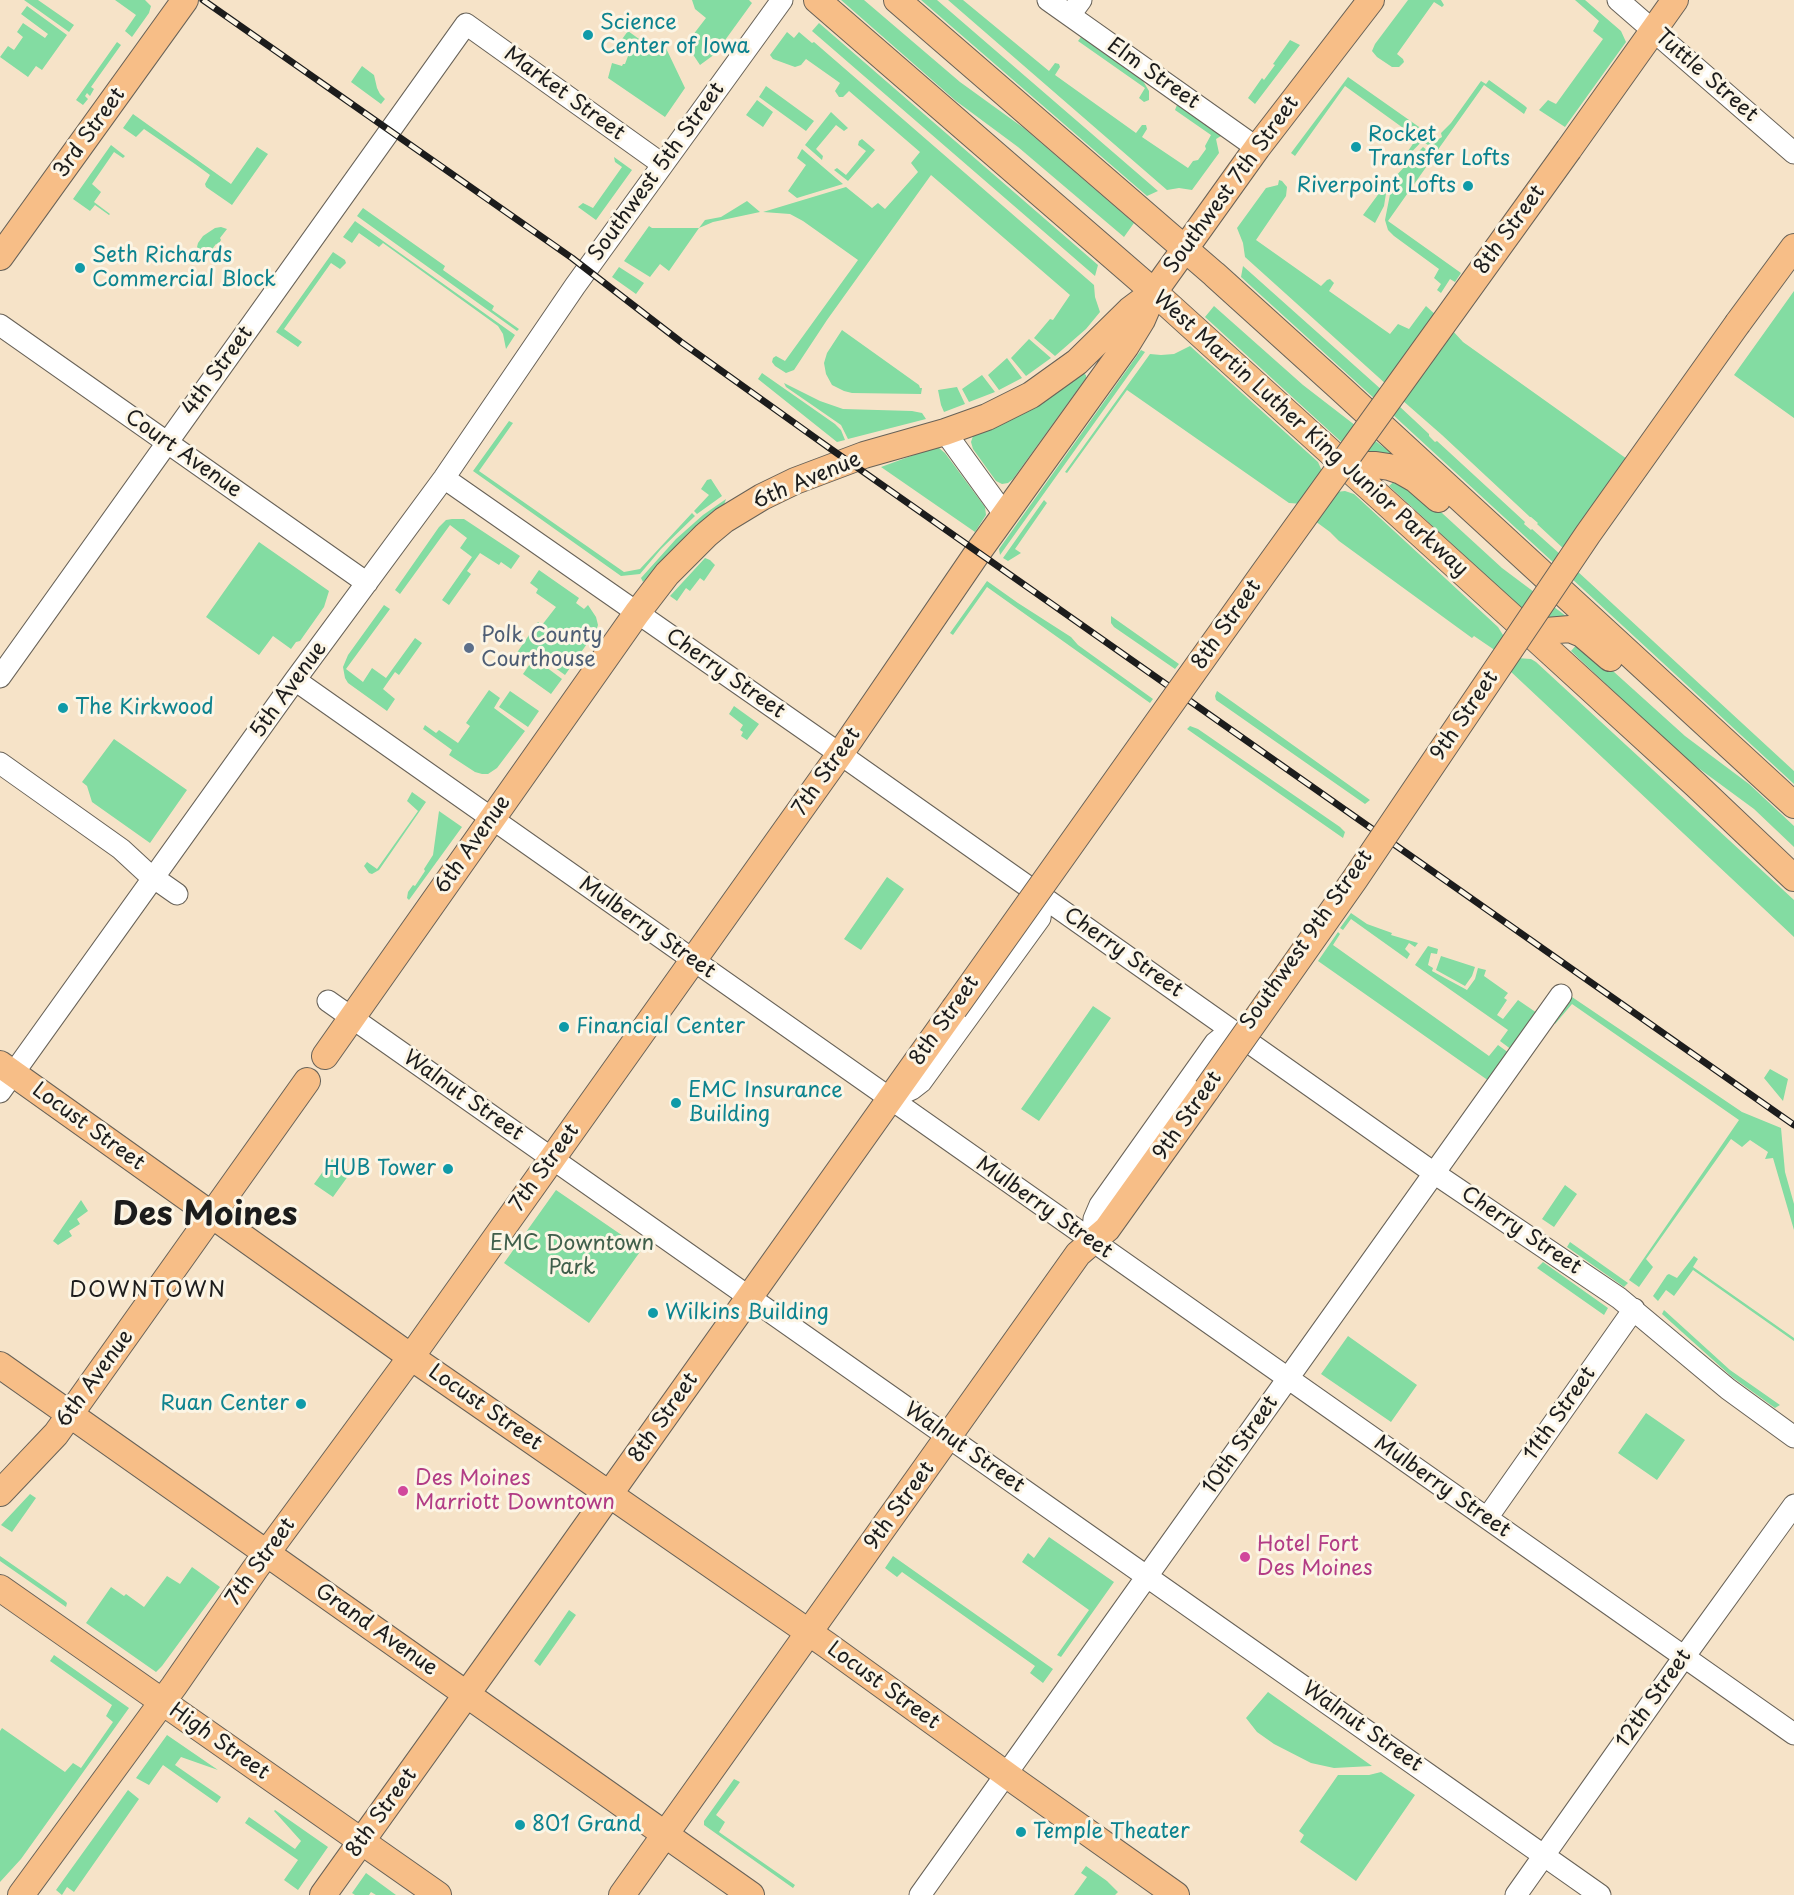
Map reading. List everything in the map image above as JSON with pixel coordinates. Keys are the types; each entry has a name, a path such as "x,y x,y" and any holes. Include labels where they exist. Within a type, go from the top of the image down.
{"main road":[{"name":"West Martin Luther King Junior Parkway","path":"817,0 1154,292 1696,785 1794,878"},
{"path":"897,0 1185,249 1331,379 1794,805"},
{"name":"Southwest 7th Street","path":"978,552 1126,346 1142,320 1154,292 1257,148 1371,0"},
{"name":"8th Street","path":"323,1895 1270,564 1676,0"},
{"name":"3rd Street","path":"0,257 177,3"},
{"name":"9th Street","path":"622,1895 1078,1254 1107,1229 1207,1089 1355,879 1588,534 1737,323 1794,247"},
{"name":"6th Avenue","path":"325,1056 637,613 667,574 706,535 724,520 762,497 831,467 987,417 1031,395 1077,362 1130,310 1154,292"},
{"path":"1345,465 1376,465 1401,471 1415,479 1495,552 1521,569 1544,575"},
{"name":"7th Street","path":"21,1895 411,1357 694,961 840,754 978,552"},
{"path":"1533,636 1557,629 1570,629 1582,634 1683,724 1727,744"},
{"name":"Locust Street","path":"4,1076 213,1216 411,1357 809,1632 1176,1895"},
{"name":"6th Avenue","path":"0,1493 46,1445 70,1414 307,1081"},
{"name":"Grand Avenue","path":"0,1365 751,1895"},
{"name":"High Street","path":"0,1588 438,1895"}],"street":[{"name":"Southwest 5th Street","path":"575,286 782,0"},
{"name":"Elm Street","path":"1048,0 1076,8 1257,148"},
{"name":"Tuttle Street","path":"1618,0 1794,153"},
{"name":"Market Street","path":"466,24 662,164"},
{"name":"4th Street","path":"0,677 466,24"},
{"name":"5th Avenue","path":"4,1076 153,878 444,478 575,286"},
{"name":"Court Avenue","path":"0,325 367,583"},
{"path":"945,432 1005,515"},
{"name":"Cherry Street","path":"444,478 1039,893 1434,1173 1541,1244 1634,1310 1728,1389 1794,1437"},
{"name":"Southwest 9th Street","path":"1092,1242 1094,1219 1100,1205 1208,1053 1220,1039 1240,1036 1497,664 1533,636"},
{"name":"Mulberry Street","path":"295,680 1794,1734"},
{"path":"0,762 121,849 153,878 177,894"},
{"path":"890,1099 912,1089 921,1082 1040,918 1039,893"},
{"name":"10th Street","path":"920,1895 1561,995"},
{"name":"Walnut Street","path":"328,1001 1600,1895"},
{"name":"11th Street","path":"1486,1518 1634,1310"},
{"name":"12th Street","path":"1516,1895 1794,1505"}],"green space":[{"path":"24,0 38,0 74,25 69,32"},
{"path":"115,0 145,0 151,6 149,13 132,37 125,31 136,15"},
{"path":"692,0 749,0 752,3 715,54 700,65 686,44 706,18 695,9"},
{"path":"841,0 864,0 960,82 1025,129 1134,223 1124,237 1018,147 956,101"},
{"path":"921,0 937,0 1158,191 1147,196"},
{"path":"948,0 963,0 1049,71 1055,63 1059,64 1060,67 1055,75 1136,133 1142,125 1146,125 1147,129 1142,137 1188,168 1206,149 1205,146 1211,135 1175,110 1177,105 1221,136 1216,139 1219,153 1192,190 1179,188 1167,190"},
{"path":"1408,0 1441,0 1444,5 1442,7 1434,2 1397,54 1404,62 1399,67 1392,67 1372,51"},
{"path":"1575,0 1585,0 1621,31 1626,42 1565,127 1539,110 1548,100 1556,104 1603,39 1593,31 1599,21"},
{"path":"27,6 67,35 42,70 36,66 28,77 0,57 8,46 14,50 23,37 17,32 23,23 45,38 48,34 21,14"},
{"path":"819,23 1098,265 1095,276 812,31"},
{"path":"628,31 657,52 664,44 685,88 665,117 608,78 612,63 622,66 625,64 627,53 617,46"},
{"path":"787,32 794,38 799,32 812,43 814,42 1094,285 1100,312 1086,329 1055,356 1034,338 1050,319 1053,320 1070,295 931,175 794,370 786,373 775,366 772,362 773,358 776,356 785,361 858,260 790,214 763,212 846,187 872,208 878,203 885,209 918,172 911,163 920,152 849,91 843,97 839,97 835,91 840,83 806,59 801,65 795,67 773,59 770,55"},
{"path":"1081,37 1143,81 1149,91 1149,100 1144,102 1139,98 1145,88 1078,41"},
{"path":"1290,40 1300,45 1255,104 1248,98 1262,78 1264,80 1275,65 1273,64"},
{"path":"117,42 121,45 91,87 94,89 90,96 87,93 85,96 88,99 83,105 76,100"},
{"path":"362,66 374,75 377,88 385,99 381,104 351,82"},
{"path":"1348,77 1429,134 1397,167 1417,138 1345,86 1295,156 1291,153"},
{"path":"1489,80 1525,106 1527,108 1524,114 1484,85 1437,151 1425,143 1434,136 1437,140 1442,137 1441,133 1451,123 1481,81 1486,84"},
{"path":"766,86 814,121 806,131 759,97"},
{"path":"757,100 773,112 763,127 746,115"},
{"path":"831,112 848,128 844,131 836,125 816,149 823,156 822,160 805,145"},
{"path":"133,114 231,184 257,147 268,154 232,205 206,187 205,184 210,175 195,164 144,129 136,137 123,128"},
{"path":"862,139 875,150 848,181 834,170 837,168 846,175 866,151 858,145"},
{"path":"111,145 125,156 123,158 114,152 92,184 101,192 94,202 109,215 95,205 90,211 73,199"},
{"path":"1423,147 1434,156 1388,221 1461,273 1455,282 1450,279 1441,293 1437,290 1441,284 1434,278 1439,269 1394,236 1388,230 1385,220 1393,179"},
{"path":"802,149 843,184 797,198 788,191 806,165 797,158"},
{"path":"614,157 632,170 596,220 578,207 583,203 593,208 622,167 615,162"},
{"path":"1279,180 1287,187 1286,196 1256,240 1321,286 1330,279 1334,283 1329,291 1390,334 1398,324 1409,329 1426,306 1437,316 1387,385 1245,257 1237,228 1266,188 1278,185"},
{"path":"1388,181 1384,206 1375,223 1363,215"},
{"path":"747,201 760,212 713,222 699,228 705,220 721,217"},
{"path":"363,208 445,266 443,270 494,306 492,310 519,329 517,331 357,216"},
{"path":"355,221 515,335 506,349 503,334 498,326 383,243 379,247 359,233 352,243 343,237"},
{"path":"649,226 652,228 699,228 669,271 660,264 650,277 624,261"},
{"path":"221,227 227,229 218,245 216,244 207,256 199,251 198,243 203,236"},
{"path":"333,252 346,263 340,269 331,263 284,329 302,342 298,347 276,332"},
{"path":"1243,266 1383,391 1376,400 1241,277"},
{"path":"619,267 644,283 636,294 612,277"},
{"path":"1794,291 1794,418 1734,375"},
{"path":"1214,306 1303,385 1391,453 1384,458 1360,459 1205,317"},
{"path":"842,330 919,385 922,388 921,394 852,393 832,385 826,374 824,363 827,353"},
{"path":"1452,330 1463,342 1627,459 1565,550 1402,400"},
{"path":"1029,339 1051,358 1026,376 1011,358"},
{"path":"1190,346 1318,462 1322,471 1303,504 1289,503 1127,390 1067,473 1065,472 1150,354 1174,354"},
{"path":"1141,350 1145,352 1000,555 999,549"},
{"path":"1007,358 1022,378 999,390 988,375"},
{"path":"762,373 835,424 841,430 845,440 837,442 758,379"},
{"path":"1083,373 1086,378 1013,479 1002,484 996,481 973,449 971,442 973,436"},
{"path":"982,375 995,392 969,402 962,389"},
{"path":"784,383 820,401 843,409 912,411 922,413 926,419 848,439 841,425 786,387"},
{"path":"957,387 965,404 944,412 938,390"},
{"path":"1398,405 1435,442 1437,441 1525,522 1524,524 1561,555 1555,564 1392,414"},
{"path":"509,421 513,423 479,471 624,572 640,569 692,513 695,516 661,549 640,574 621,576 473,471"},
{"path":"933,448 939,448 945,453 985,507 986,515 975,532 881,467"},
{"path":"1399,477 1502,568 1566,616 1561,622 1539,624 1389,486"},
{"path":"711,479 722,496 697,514 694,511 709,495 701,489 707,480"},
{"path":"1345,491 1354,494 1498,627 1503,635 1503,641 1496,651 1474,636 1472,638 1315,521 1336,492"},
{"path":"726,499 724,505 690,531 643,582 641,578 676,539 703,515"},
{"path":"1044,500 1047,503 1015,549 1021,553 1008,561 1003,558"},
{"path":"464,519 520,556 511,569 501,562 499,565 480,553 467,571 471,574 449,605 442,600 472,557 460,548 467,538 450,525 400,594 395,590 439,527 446,520"},
{"path":"259,542 329,591 324,607 300,641 296,642 291,649 273,636 259,655 206,617"},
{"path":"705,558 715,565 704,581 700,578 690,591 686,588 677,601 670,596"},
{"path":"539,570 579,598 576,603 584,609 588,605 598,625 565,675 533,652 526,661 516,654 538,622 542,625 556,607 536,593 538,589 530,583"},
{"path":"1576,570 1794,771 1794,784 1571,578"},
{"path":"987,581 1071,637 1078,645 1153,699 1150,703 987,587 953,635 950,633"},
{"path":"384,605 390,609 346,669 363,682 372,668 386,678 415,638 422,643 399,675 395,672 383,689 395,699 387,711 348,683 343,667 348,655"},
{"path":"1111,616 1179,664 1175,669 1114,627 1111,623"},
{"path":"1579,642 1685,736 1749,784 1794,826 1794,847 1754,809 1682,756 1571,651"},
{"path":"534,658 562,679 551,694 523,674"},
{"path":"1517,658 1531,659 1536,662 1794,900 1794,937 1509,670"},
{"path":"489,690 500,698 494,708 525,731 497,768 488,774 482,774 449,755 452,750 423,729 425,725 436,733 439,730 458,743 470,726 466,723"},
{"path":"510,691 539,711 528,727 499,707"},
{"path":"1217,691 1370,800 1365,804 1216,700"},
{"path":"734,706 759,724 747,740 741,736 743,732 740,730 743,725 729,714"},
{"path":"1190,726 1198,729 1340,827 1345,832 1343,838 1187,729"},
{"path":"114,739 187,790 150,843 92,802 87,786 82,782"},
{"path":"412,792 426,802 379,870 372,874 369,873 364,866 367,862 377,869 418,811 407,801"},
{"path":"439,811 462,827 409,900 408,892 413,885 415,886 433,855"},
{"path":"887,877 904,889 861,950 844,939"},
{"path":"1351,913 1367,924 1392,933 1391,935 1418,943 1415,947 1409,943 1405,949 1410,954 1407,959 1351,919 1343,930 1340,928"},
{"path":"1338,932 1340,934 1333,945 1489,1056 1498,1045 1509,1053 1489,1081 1318,961"},
{"path":"1428,946 1438,949 1437,954 1431,953 1428,965 1433,968 1432,971 1467,990 1475,979 1478,968 1486,970 1484,976 1508,993 1504,998 1507,1000 1497,1015 1503,1019 1518,1000 1537,1013 1512,1050 1500,1041 1508,1030 1415,965"},
{"path":"1441,956 1475,967 1465,986 1436,970"},
{"path":"1572,997 1742,1112 1781,1128 1785,1172 1794,1204 1794,1230 1773,1158 1765,1159 1768,1152 1750,1140 1742,1147 1731,1139 1646,1259 1653,1267 1639,1287 1629,1280 1739,1120 1572,1004 1555,1024 1554,1022"},
{"path":"1093,1006 1111,1018 1039,1121 1021,1109"},
{"path":"1770,1069 1788,1079 1783,1101 1764,1078"},
{"path":"332,1159 351,1172 333,1197 314,1184"},
{"path":"1565,1185 1577,1194 1554,1227 1542,1219"},
{"name":"EMC Downtown Park","path":"556,1190 642,1249 589,1323 504,1263"},
{"path":"81,1200 88,1211 77,1219 80,1224 69,1231 72,1236 58,1245 53,1241"},
{"path":"1570,1242 1628,1283 1624,1287 1567,1247"},
{"path":"1694,1256 1698,1259 1693,1267 1794,1338 1794,1341 1693,1270 1674,1296 1666,1290 1658,1301 1653,1296 1667,1275 1677,1278"},
{"path":"1543,1262 1608,1308 1604,1315 1537,1268"},
{"path":"1664,1310 1730,1370 1780,1405 1775,1408 1732,1377 1662,1314"},
{"path":"1348,1336 1417,1385 1391,1422 1321,1374"},
{"path":"1646,1413 1685,1440 1657,1480 1618,1453"},
{"path":"30,1494 36,1498 12,1532 1,1525"},
{"path":"1049,1537 1114,1582 1061,1657 1057,1655 1089,1610 1022,1562 1028,1553 1034,1558"},
{"path":"0,1556 65,1601 66,1607 0,1561"},
{"path":"893,1556 1053,1669 1043,1683 1030,1673 1035,1666 902,1572 897,1577 885,1568"},
{"path":"192,1567 220,1587 156,1672 86,1623 111,1587 144,1607 167,1576 180,1584"},
{"path":"569,1610 576,1615 540,1666 534,1661"},
{"path":"54,1655 129,1708 21,1859 0,1882 0,1731 2,1728 65,1772 73,1763 81,1768 113,1722 106,1716 112,1705 50,1661"},
{"path":"1268,1692 1372,1766 1334,1768 1311,1763 1274,1744 1257,1732 1246,1718"},
{"path":"167,1735 218,1770 181,1757 175,1765 221,1797 217,1803 163,1765 149,1785 136,1778"},
{"path":"1381,1772 1415,1795 1356,1881 1300,1842 1304,1835 1299,1831 1338,1775 1369,1775"},
{"path":"734,1779 740,1782 716,1815 725,1822 719,1832 795,1885 793,1888 704,1825 704,1821"},
{"path":"128,1790 139,1799 74,1892 67,1887 62,1895 56,1890"},
{"path":"275,1810 328,1847 298,1890 284,1880 298,1860 245,1823 249,1817 295,1849 301,1841"},
{"path":"1086,1866 1118,1892 1115,1895 1074,1895 1087,1877 1081,1873"},
{"path":"366,1873 396,1895 376,1895 371,1892 369,1895 355,1895 352,1893"}],"railway":[{"path":"203,0 572,258 681,342 828,447 1794,1125"}],"place":[{"name":"Science Center of Iowa","path":"588,35"},
{"name":"Rocket Transfer Lofts","path":"1356,147"},
{"name":"Riverpoint Lofts","path":"1468,186"},
{"name":"Seth Richards Commercial Block","path":"80,268"},
{"name":"Polk County Courthouse","path":"469,648"},
{"name":"The Kirkwood","path":"63,708"},
{"name":"Financial Center","path":"564,1027"},
{"name":"EMC Insurance Building","path":"676,1103"},
{"name":"HUB Tower","path":"448,1169"},
{"name":"Wilkins Building","path":"653,1313"},
{"name":"Ruan Center","path":"301,1404"},
{"name":"Des Moines Marriott Downtown","path":"403,1491"},
{"name":"Hotel Fort Des Moines","path":"1245,1557"},
{"name":"801 Grand","path":"520,1825"},
{"name":"Temple Theater","path":"1021,1832"}],"district":[{"name":"Des Moines","path":"205,1216"},
{"name":"DOWNTOWN","path":"148,1291"}]}
